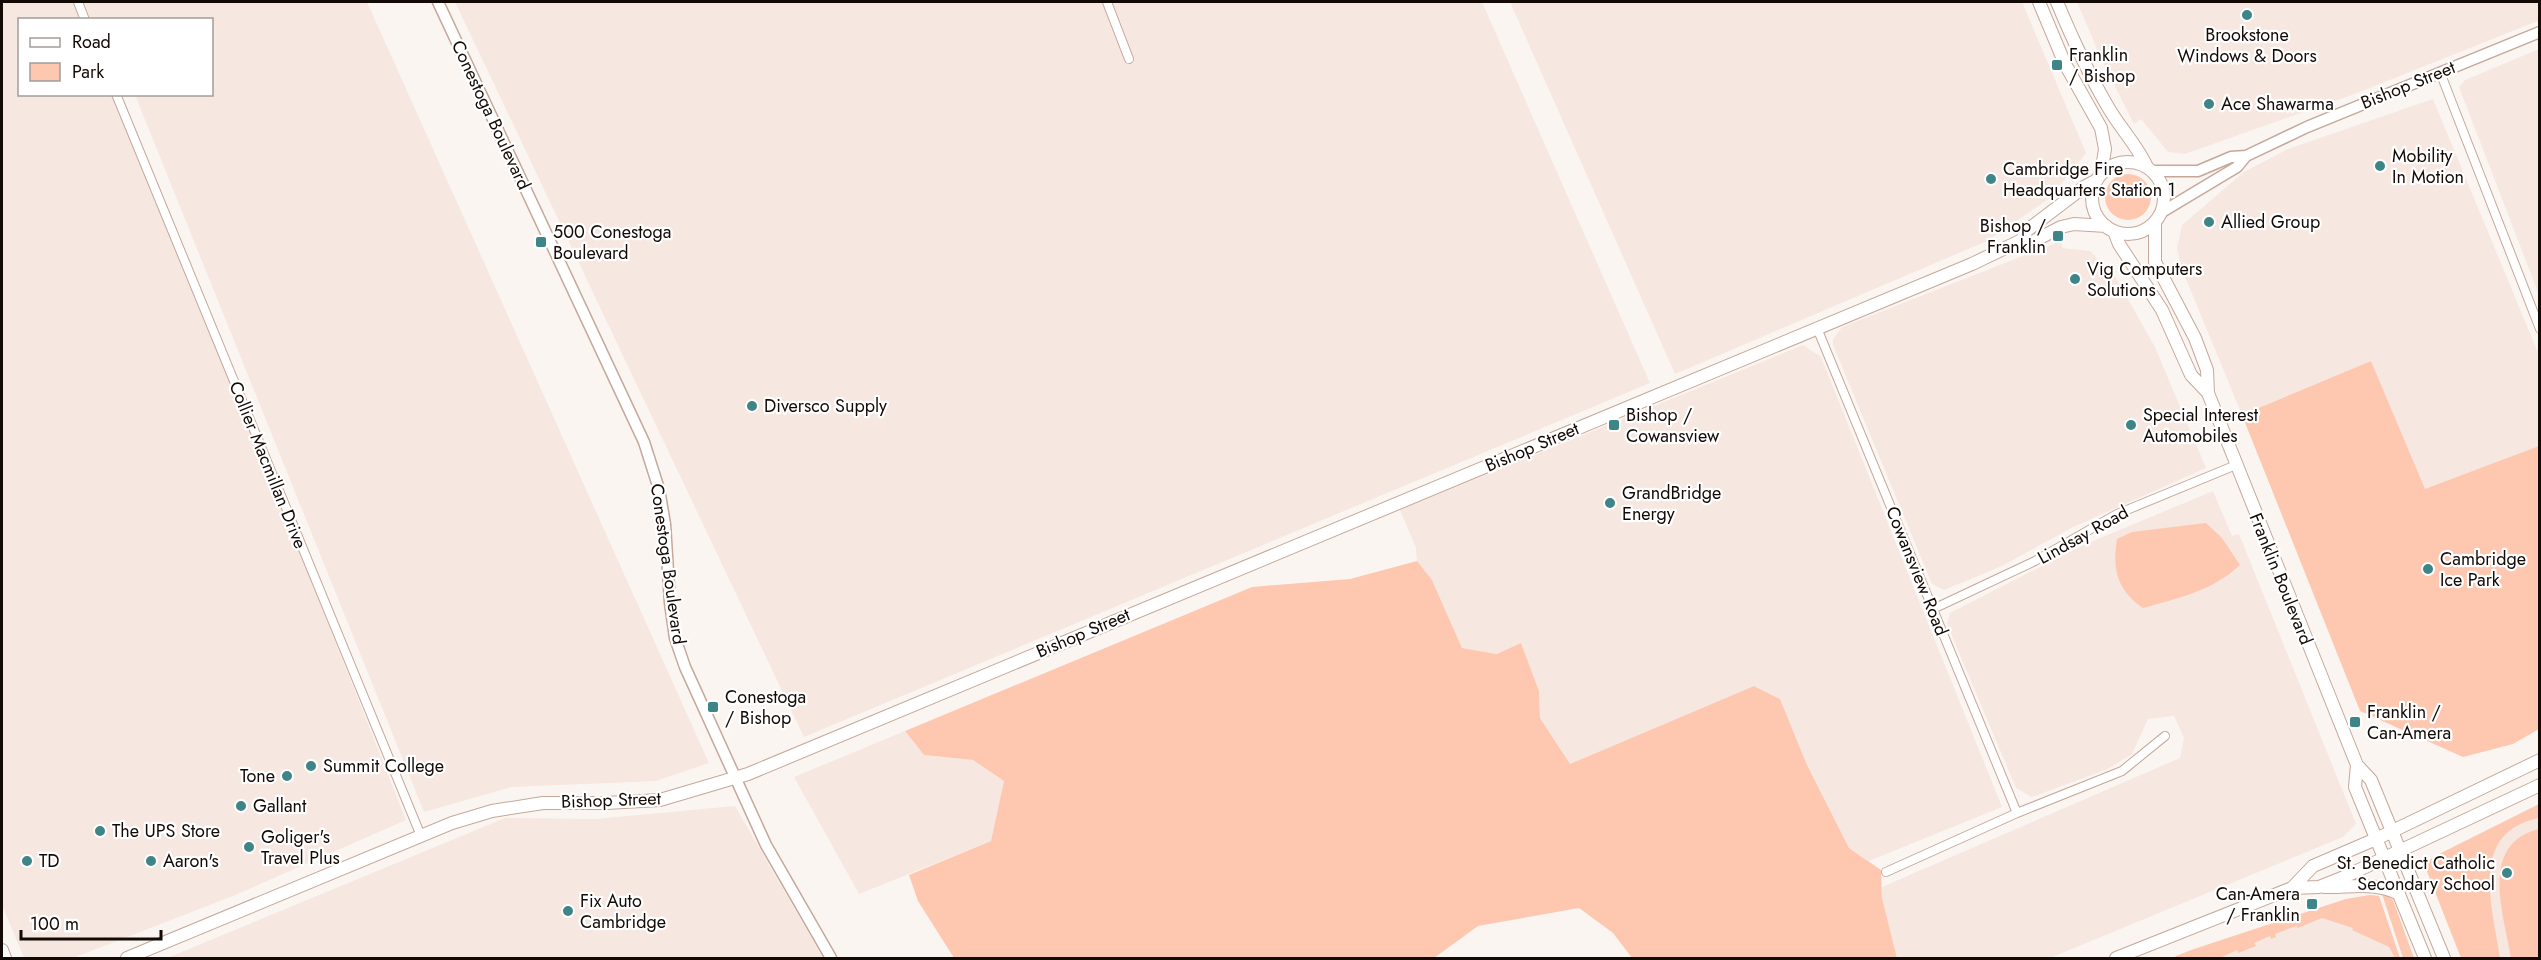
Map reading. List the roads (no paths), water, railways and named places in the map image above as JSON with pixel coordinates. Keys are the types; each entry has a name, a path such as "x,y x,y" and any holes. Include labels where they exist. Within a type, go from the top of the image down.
{"main road":[{"path":"2039,2 2066,64 2101,128 2105,149 2093,192 2093,205 2097,216 2110,228 2125,234 2147,229 2159,217 2165,197 2161,183 2110,111 2091,78 2057,2"},
{"path":"2099,177 2111,166 2123,162 2135,162 2150,169"},
{"name":"Bishop Street","path":"2022,240 2026,231 2099,177"},
{"name":"Franklin Boulevard","path":"2159,217 2155,262 2195,338 2207,370 2208,393 2236,465 2357,765 2371,780 2444,958"},
{"name":"Bishop Street","path":"127,958 476,815 520,806 660,800 735,778 1980,261 2022,240 2032,242 2070,225 2110,228"},
{"name":"Franklin Boulevard","path":"2110,228 2162,310 2191,375 2208,393"},
{"path":"2292,888 2313,866 2376,839 2540,760"},
{"name":"Franklin Boulevard","path":"2357,765 2355,787 2425,958"},
{"path":"2319,886 2400,851 2540,785"},
{"path":"2116,958 2292,888 2319,886 2347,888 2374,885 2386,887 2399,894"},
{"path":"2,950 5,958"}],"street":[{"path":"78,2 84,18"},
{"name":"Conestoga Boulevard","path":"438,2 644,442 659,489 665,524 670,603 675,638 692,686 766,845 831,958"},
{"path":"1107,2 1129,59"},
{"name":"Bishop Street","path":"2150,169 2198,171 2231,157 2246,156 2307,127 2540,32"},
{"path":"2440,72 2540,329"},
{"name":"Collier Macmillan Drive","path":"117,96 421,836"},
{"name":"Bishop Street","path":"2159,217 2237,168 2246,156"},
{"name":"Cowansview Road","path":"1817,328 2018,813"},
{"name":"Lindsay Road","path":"1933,609 2036,561 2117,514 2236,465"},
{"path":"1886,872 2018,813 2122,771 2165,736"}],"place":[{"name":"Brookstone Windows & Doors","path":"2247,15"},
{"name":"Franklin / Bishop","path":"2057,65"},
{"name":"Ace Shawarma","path":"2209,104"},
{"name":"Mobility In Motion","path":"2380,166"},
{"name":"Cambridge Fire Headquarters Station 1","path":"1991,179"},
{"name":"Allied Group","path":"2209,222"},
{"name":"Bishop / Franklin","path":"2058,236"},
{"name":"500 Conestoga Boulevard","path":"541,242"},
{"name":"Vig Computers Solutions","path":"2075,279"},
{"name":"Diversco Supply","path":"752,406"},
{"name":"Bishop / Cowansview","path":"1614,425"},
{"name":"Special Interest Automobiles","path":"2131,425"},
{"name":"GrandBridge Energy","path":"1610,503"},
{"name":"Cambridge Ice Park","path":"2428,569"},
{"name":"Conestoga / Bishop","path":"713,707"},
{"name":"Franklin / Can-Amera","path":"2355,722"},
{"name":"Summit College","path":"311,766"},
{"name":"Tone","path":"287,776"},
{"name":"Gallant","path":"241,806"},
{"name":"The UPS Store","path":"100,831"},
{"name":"Goliger's Travel Plus","path":"249,847"},
{"name":"TD","path":"27,861"},
{"name":"Aaron's","path":"151,861"},
{"name":"St. Benedict Catholic Secondary School","path":"2507,873"},
{"name":"Can-Amera / Franklin","path":"2312,904"},
{"name":"Fix Auto Cambridge","path":"568,911"}]}
